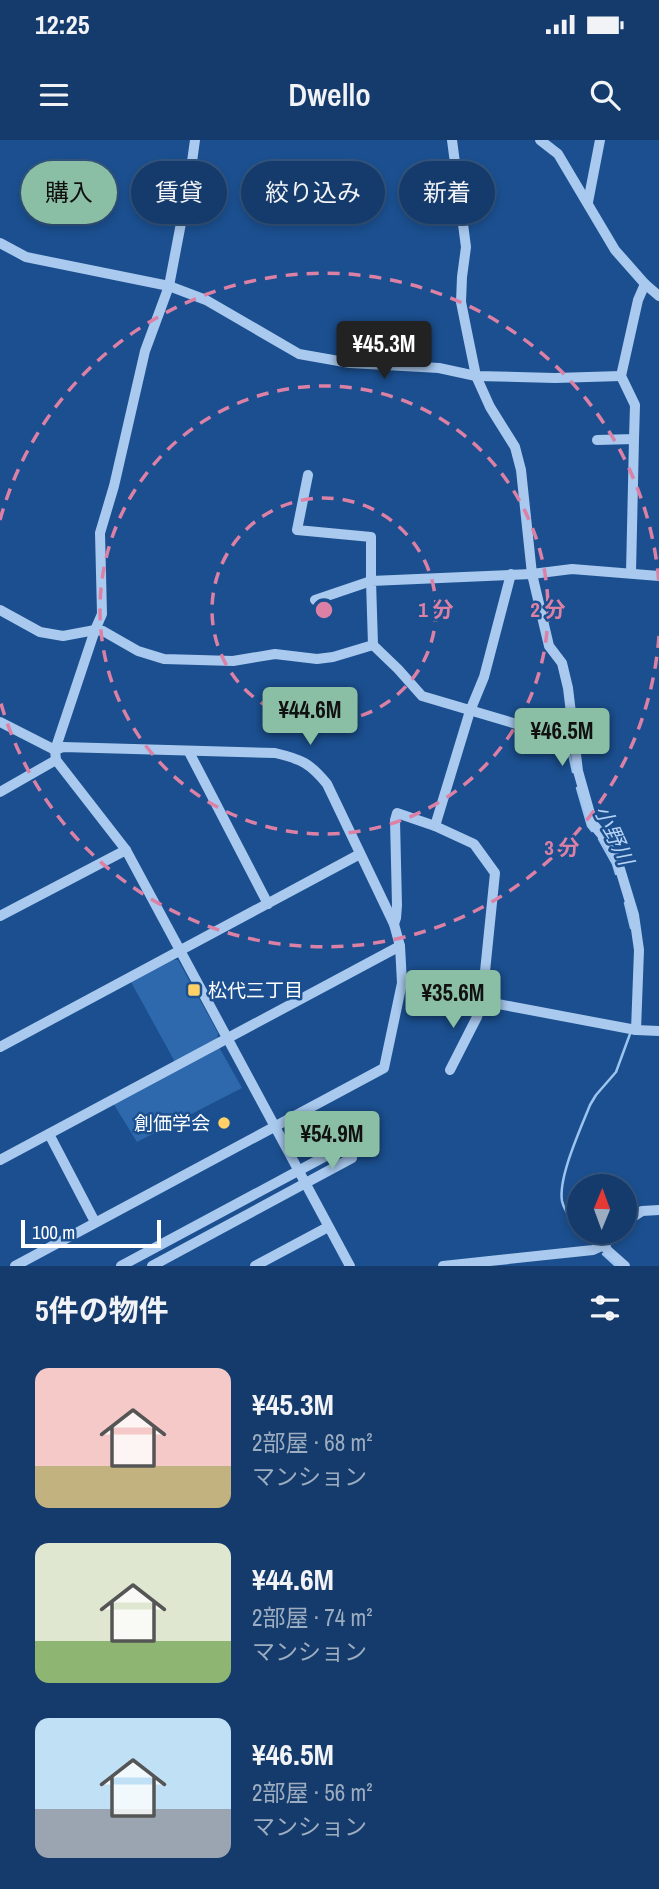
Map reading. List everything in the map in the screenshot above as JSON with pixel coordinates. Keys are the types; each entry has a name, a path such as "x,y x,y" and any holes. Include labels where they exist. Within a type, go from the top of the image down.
{"street":[{"path":"55,755 94,630 102,614 100,533 114,486 145,351 169,286 195,140"},
{"path":"452,140 466,247 461,302 477,376 490,407 515,447 521,470 532,574 550,646 562,663 568,688 578,771 593,824 617,859 634,915 639,950 636,1030"},
{"path":"540,140 558,154 615,250 659,296"},
{"path":"587,202 600,140"},
{"path":"0,243 26,257 169,286 206,300 299,354 350,363 439,368 477,376 621,376"},
{"path":"631,573 635,405 621,376 638,300 645,284"},
{"path":"597,440 634,439"},
{"path":"308,475 296,530 371,537 373,645 422,696 574,741"},
{"path":"315,600 371,581 532,574 572,569 659,576"},
{"path":"435,826 470,711 484,677 511,575"},
{"path":"1,611 40,632 63,636 94,630 103,631 138,651 164,659 233,661 275,654 317,659 373,645"},
{"path":"0,722 55,755 125,850 350,1266"},
{"path":"0,792 63,747 275,753 303,761 315,769 327,783 394,924 400,946 402,983 384,1068 15,1266"},
{"path":"189,752 268,904"},
{"path":"394,924 397,813 435,826 474,844 495,873 482,1001 477,1017 450,1070"},
{"path":"0,916 125,850"},
{"path":"1,1045 360,854"},
{"path":"0,1160 400,946"},
{"path":"402,983 636,1030 659,1031"},
{"path":"49,1134 95,1222"},
{"path":"121,1266 350,1143"},
{"path":"152,1266 352,1158"},
{"path":"637,1215 642,1211 659,1210"},
{"path":"255,1266 328,1227"},
{"path":"443,1266 593,1250 604,1244 625,1266"}],"shaded area":[{"path":"173,960 178,960 218,1033 217,1039 175,1062 131,982"},
{"path":"219,1047 242,1088 137,1142 113,1103"}],"waterway":[{"name":"小野川","path":"567,744 573,772"},
{"name":"小野川","path":"577,788 588,826 592,831"},
{"name":"小野川","path":"599,839 616,874"},
{"name":"小野川","path":"625,903 631,928"},
{"name":"小野川","path":"567,1213 562,1201 563,1179 576,1139 590,1105 616,1072 630,1034"},
{"name":"小野川","path":"603,1254 616,1266"}],"place":[{"name":"松代三丁目","path":"194,990"},
{"name":"創価学会","path":"224,1123"}]}
